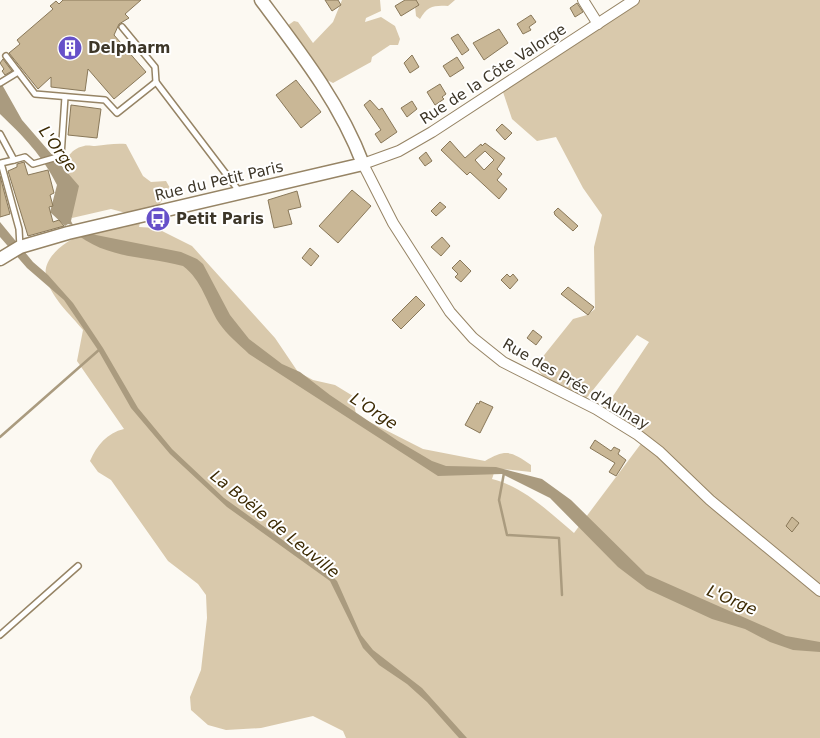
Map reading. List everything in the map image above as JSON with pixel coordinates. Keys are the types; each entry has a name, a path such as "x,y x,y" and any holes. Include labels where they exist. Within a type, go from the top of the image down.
{"street":[{"path":"261,0 316,73 353,137 364,164"},
{"path":"583,0 598,24"},
{"name":"Rue de la Côte Valorge","path":"364,164 394,153 427,135 634,0"},
{"name":"Rue du Petit Paris","path":"10,253 68,233 364,164"},
{"name":"Rue des Prés d'Aulnay","path":"364,164 393,223 450,312 473,338 503,362 596,409 645,441 678,468 718,506 820,591"}],"lane":[{"path":"122,27 155,67 156,82 241,193"},
{"path":"6,56 35,94 105,100 117,113 156,82"},
{"path":"1,82 18,72"},
{"path":"10,253 19,229 2,163 25,157 33,164 61,156 65,97"},
{"path":"0,134 14,160"},
{"path":"0,148 7,146"},
{"path":"0,635 78,566"}],"shaded area":[{"path":"342,0 380,0 381,11 366,18 365,22 381,17 395,26 400,39 398,45 390,45 372,57 371,62 333,83 327,80 287,26 294,21 298,22 313,43 333,22"},
{"path":"406,0 455,0 448,6 435,6 429,9 420,19 416,16 415,6"},
{"path":"640,0 820,0 820,738 346,738 343,731 313,716 261,728 226,730 208,725 191,710 190,697 201,670 207,618 206,595 198,584 168,561 111,480 98,472 90,461 103,440 112,433 124,429 77,361 83,330 61,305 52,291 48,284 46,269 52,256 64,244 78,236 94,231 126,227 126,213 111,209 72,218 64,177 68,157 74,150 85,146 126,144 143,176 151,182 166,181 170,188 155,211 141,219 139,227 156,228 192,246 275,338 298,372 313,380 335,385 353,396 356,415 423,449 485,461 504,453 513,454 531,465 531,472 502,469 494,473 492,479 525,494 574,533 646,437 603,411 649,342 637,335 585,400 547,381 537,369 537,364 573,319 587,315 595,309 594,247 602,215 583,188 556,137 537,141 512,119 503,92 523,76"},
{"path":"0,81 22,120 79,186 71,221 73,225 68,224 65,226 50,212 57,185 45,164 32,147 0,114"},
{"path":"0,222 33,262 48,275 73,303 103,348 138,408 172,449 224,498 330,574 337,581 361,635 373,650 422,688 467,738 459,738 427,702 407,684 379,665 363,648 330,581 227,507 170,454 131,408 98,350 64,300 27,268 0,237"},
{"path":"71,230 181,252 197,259 203,264 230,315 249,339 282,364 300,372 330,395 398,441 432,461 446,466 496,467 542,479 571,500 646,574 786,636 820,642 820,652 793,650 770,642 745,629 712,619 647,589 618,567 550,498 502,474 438,476 249,354 222,327 200,285 183,266 111,252 84,240"}],"building":[{"name":"Delpharm","path":"63,0 141,0 125,14 129,18 119,24 114,35 146,72 114,99 88,69 85,91 51,87 51,77 38,89 9,53 20,44 17,40 53,9 50,6 56,1 59,4"},
{"path":"325,0 338,0 341,5 332,11"},
{"path":"405,0 416,0 419,5 401,16 395,6"},
{"path":"577,3 583,12 575,17 570,8"},
{"path":"531,15 536,22 529,27 531,30 523,34 517,24"},
{"path":"499,29 508,43 484,60 473,43"},
{"path":"458,34 469,50 462,55 451,38"},
{"path":"412,55 419,67 410,73 404,63"},
{"path":"457,57 464,68 450,77 443,66"},
{"path":"3,59 12,71 5,75 0,63"},
{"path":"296,80 321,112 301,128 276,95"},
{"path":"440,84 446,94 442,97 444,99 435,105 427,92"},
{"path":"370,100 379,110 382,108 397,132 381,143 375,134 381,130 364,105"},
{"path":"412,101 417,109 407,117 401,108"},
{"path":"71,105 101,109 97,138 68,135"},
{"path":"502,124 512,133 505,140 496,130"},
{"path":"450,141 465,158 481,144 482,146 485,143 505,158 497,169 502,174 497,180 507,189 499,199 470,172 467,175 441,150","holes":["485,151 494,160 484,170 475,160"]},
{"path":"426,152 432,161 425,166 419,158"},
{"path":"24,162 28,175 48,170 54,193 50,195 53,206 49,207 53,222 59,220 64,226 28,236 8,171 17,167 17,164"},
{"path":"0,176 10,214 0,217"},
{"path":"352,190 371,206 338,243 319,226"},
{"path":"297,191 301,207 288,210 292,224 274,228 268,200"},
{"path":"440,202 446,207 436,216 431,211"},
{"path":"558,208 578,226 573,231 555,215 554,212"},
{"path":"442,237 450,246 441,256 431,247"},
{"path":"310,248 319,256 311,266 302,258"},
{"path":"460,260 471,271 461,282 455,277 458,274 452,268"},
{"path":"507,274 510,277 513,274 518,280 510,289 501,280"},
{"path":"568,287 594,307 588,315 561,294"},
{"path":"416,296 425,305 401,329 392,320"},
{"path":"533,330 542,337 536,345 527,338"},
{"path":"480,401 493,407 480,433 465,425"},
{"path":"595,440 611,451 614,447 620,450 618,454 626,460 616,476 609,472 615,463 590,448"},
{"path":"792,517 799,523 792,532 786,526"}],"waterway":[{"path":"0,437 100,349"},
{"path":"504,473 499,500 507,535 559,538 562,595"}],"place":[{"name":"Delpharm","path":"70,48"},
{"name":"Petit Paris","path":"158,219"}],"water label":[{"name":"L'Orge","path":"58,149"},
{"name":"L'Orge","path":"374,411"},
{"name":"La Boële de Leuville","path":"275,524"},
{"name":"L'Orge","path":"732,600"}]}
